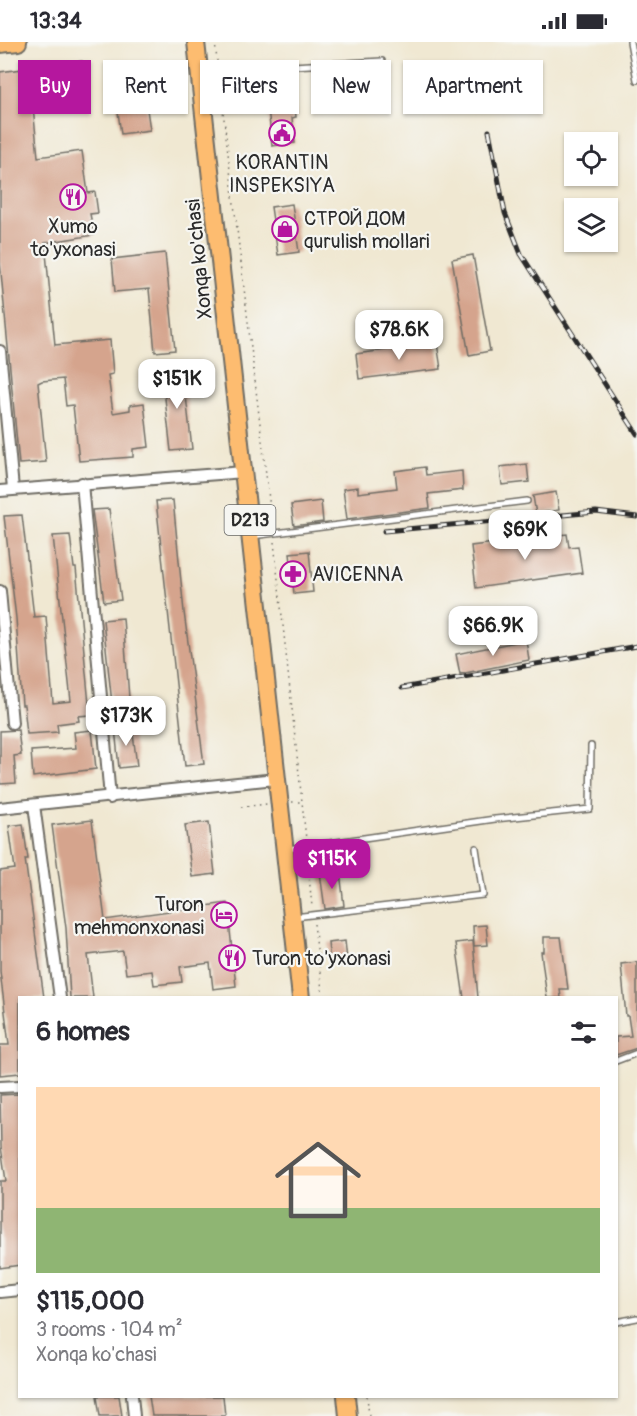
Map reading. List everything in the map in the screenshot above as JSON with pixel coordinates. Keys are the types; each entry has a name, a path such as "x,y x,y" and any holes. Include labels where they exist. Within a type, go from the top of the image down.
{"main road":[{"path":"0,44 18,42"},
{"name":"Xonqa ko'chasi","path":"196,42 200,74"},
{"name":"Xonqa ko'chasi","path":"204,114 252,536 275,778 301,996"},
{"path":"346,1398 348,1416"}],"street":[{"path":"0,351 13,489"},
{"path":"0,491 244,472"},
{"path":"82,483 110,798"},
{"path":"0,591 12,723"},
{"path":"0,808 110,798 275,778"},
{"path":"34,805 60,996"},
{"path":"0,1087 18,1086"},
{"path":"0,1292 18,1290"},
{"path":"132,1398 134,1416"}],"lane":[{"path":"630,42 637,80"},
{"path":"252,536 527,501"},
{"path":"284,849 590,809 591,746"},
{"path":"292,918 483,895 476,848"},
{"path":"618,1060 637,1053"},
{"path":"618,1322 637,1318"}],"path":[{"path":"215,42 217,60"},
{"path":"223,114 273,533 312,915 323,996"},
{"path":"367,1398 369,1416"}],"building":[{"path":"18,70 18,114 34,114 38,157 82,151 88,193 95,192 98,213 90,214 94,235 45,243 55,345 110,340 113,374 108,375 113,413 130,410 130,405 144,403 149,447 133,449 133,457 79,461 73,405 66,406 63,379 38,383 46,462 19,464 0,262 0,72"},
{"path":"118,114 148,114 150,130 121,134"},
{"path":"269,114 296,114 296,117 292,118 295,143 272,146"},
{"name":"СТРОЙ ДОМ qurulish mollari","path":"292,204 299,252 278,255 271,207"},
{"path":"165,253 175,350 155,352 149,289 115,292 112,259"},
{"path":"473,255 490,351 469,355 452,259"},
{"path":"423,314 425,327 404,329 403,316"},
{"path":"437,343 441,369 359,379 356,354"},
{"path":"183,369 192,449 171,451 162,372"},
{"path":"527,464 529,482 502,485 500,467"},
{"path":"425,467 426,475 462,471 463,490 428,494 430,508 347,519 343,489 358,487 358,493 397,488 395,471"},
{"path":"556,492 559,510 536,514 533,496"},
{"path":"173,500 184,612 204,764 185,766 156,501"},
{"path":"321,501 323,522 294,526 291,505"},
{"path":"109,509 121,600 104,602 92,510"},
{"path":"22,515 34,617 46,616 53,703 71,701 53,536 70,535 74,568 76,568 90,715 78,716 79,721 57,724 58,732 27,734 24,705 22,705 16,618 4,516"},
{"path":"567,534 569,547 578,546 582,573 476,588 471,546"},
{"path":"309,551 313,592 294,594 290,553"},
{"path":"123,618 130,711 113,713 103,620"},
{"path":"526,640 529,660 460,674 456,654"},
{"path":"132,726 137,766 119,768 115,728"},
{"path":"18,730 21,755 14,756 16,783 0,784 0,731"},
{"path":"92,730 96,769 33,777 31,751 76,748 74,732"},
{"path":"92,820 105,920 227,903 236,986 213,989 210,963 180,967 182,982 154,985 152,971 126,974 123,951 88,955 93,996 70,996 66,928 52,825"},
{"path":"209,822 215,874 192,877 185,825"},
{"path":"23,824 28,859 25,859 44,996 18,996 18,1073 0,1075 0,1045 9,1045 0,971 0,871 15,869 9,826"},
{"path":"340,871 344,906 325,909 320,873"},
{"path":"486,925 488,945 474,946 473,926"},
{"path":"544,937 561,937 568,989 560,989 561,996 547,996 541,952 544,952"},
{"path":"345,941 347,960 330,961 328,943"},
{"path":"473,941 478,996 464,996 456,943"},
{"path":"637,962 637,1048 618,1054 618,1037 631,1036 628,1016 626,1016 621,964"},
{"path":"18,1094 18,1265 0,1268 0,1181 6,1181 1,1147 0,1095"},
{"path":"97,1398 119,1398 122,1416 100,1416"},
{"path":"149,1398 223,1398 225,1416 152,1416"}],"railway":[{"path":"489,131 505,213 521,254 637,434"},
{"path":"384,531 596,512 637,517"},
{"path":"402,688 637,646"}],"place":[{"name":"KORANTIN INSPEKSIYA","path":"282,133"},
{"name":"Xumo to'yxonasi","path":"73,197"},
{"name":"СТРОЙ ДОМ qurulish mollari","path":"285,229"},
{"name":"AVICENNA","path":"293,574"},
{"name":"Turon mehmonxonasi","path":"224,915"},
{"name":"Turon to'yxonasi","path":"232,958"}]}
